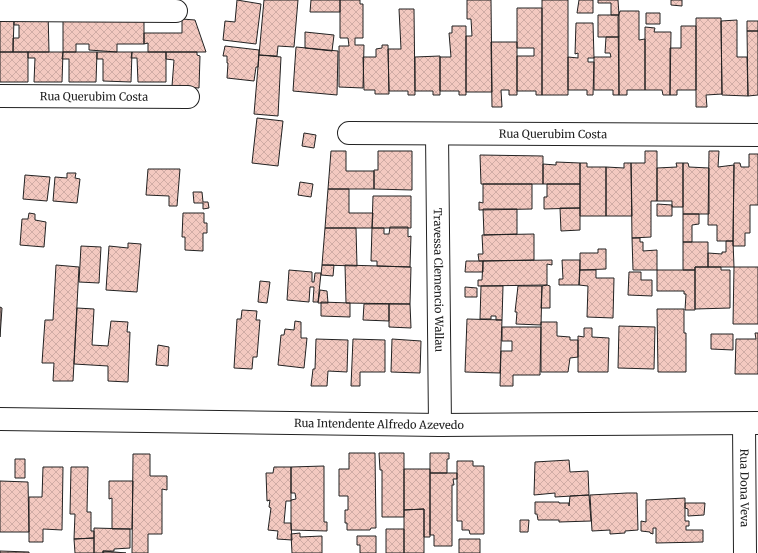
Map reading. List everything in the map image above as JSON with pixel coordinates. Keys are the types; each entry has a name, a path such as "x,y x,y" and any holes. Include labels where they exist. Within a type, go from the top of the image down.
{"street":[{"path":"0,10 176,11"},
{"name":"Rua Querubim Costa","path":"0,96 188,97"},
{"name":"Rua Querubim Costa","path":"349,133 758,135"},
{"name":"Travessa Clemencio Wallau","path":"438,134 440,425"},
{"name":"Rua Intendente Alfredo Azevedo","path":"0,419 440,425 751,423"},
{"name":"Rua Dona Veva","path":"745,553 751,423"}],"building":[{"path":"237,0 261,4 256,44 223,40 225,21 235,22"},
{"path":"264,0 298,0 294,47 278,46 277,56 259,55"},
{"path":"311,0 340,0 340,12 310,12"},
{"path":"340,0 360,0 360,4 363,4 363,38 355,38 355,45 364,45 363,88 339,87 339,46 349,46 348,38 340,38"},
{"path":"467,0 491,0 492,92 466,92 466,36 472,36 471,19 467,19"},
{"path":"542,0 568,0 568,95 542,95"},
{"path":"579,0 593,0 593,13 577,13"},
{"path":"598,0 618,0 619,15 611,15 611,3 598,3"},
{"path":"671,0 682,0 682,6 671,5"},
{"path":"517,8 542,8 542,95 536,95 536,91 517,91 517,56 534,56 534,48 517,48"},
{"path":"399,9 414,9 415,95 408,95 408,91 389,91 388,49 401,49"},
{"path":"0,11 14,19 13,52 0,52"},
{"path":"14,11 48,11 49,52 13,52 13,38 19,38 19,25 14,25"},
{"path":"620,11 639,11 639,40 645,39 645,90 627,90 627,95 619,95 618,17"},
{"path":"646,13 660,13 660,24 646,24"},
{"path":"63,15 144,15 144,44 117,44 117,52 89,50 89,44 76,44 76,52 63,52"},
{"path":"598,15 619,15 619,37 598,37"},
{"path":"696,18 721,18 722,94 706,95 707,107 696,107"},
{"path":"182,19 195,20 206,52 148,52 148,43 144,44 144,33 182,33"},
{"path":"737,20 737,57 747,57 748,96 722,95 721,21"},
{"path":"747,21 758,21 758,31 747,31"},
{"path":"576,23 593,23 594,58 588,58 588,62 594,62 593,95 587,95 587,90 568,90 568,57 578,58 578,53 575,54"},
{"path":"452,26 466,26 466,95 459,95 459,91 440,91 440,57 451,57 449,33 452,33"},
{"path":"681,26 696,26 696,90 677,90 677,95 670,95 670,48 681,48"},
{"path":"645,27 655,28 654,32 671,32 670,95 663,95 662,90 645,90"},
{"path":"747,31 758,31 758,95 748,96"},
{"path":"305,32 334,35 332,51 305,48"},
{"path":"606,37 619,37 619,95 613,95 613,90 594,90 594,57 611,57 610,53 605,53"},
{"path":"491,42 517,42 517,95 509,95 509,90 501,90 502,107 492,107"},
{"path":"382,45 388,45 389,94 375,94 375,90 364,90 363,57 376,57 376,49 382,48"},
{"path":"225,46 259,50 258,67 256,67 254,81 227,78 227,56 223,56"},
{"path":"296,47 338,51 337,95 293,91"},
{"path":"0,52 28,52 28,82 0,82"},
{"path":"28,52 63,52 62,82 34,82 35,58 28,58"},
{"path":"63,52 97,52 96,82 69,82 69,59 62,59"},
{"path":"97,52 132,52 131,82 103,81 103,59 97,59"},
{"path":"132,52 166,52 166,82 138,82 137,58 131,58"},
{"path":"166,52 197,52 197,55 200,56 199,88 172,86 174,60 166,59"},
{"path":"259,55 281,57 278,116 254,114"},
{"path":"440,56 440,95 433,95 433,91 415,91 415,57"},
{"path":"257,118 283,121 278,166 252,163"},
{"path":"304,133 316,135 314,148 302,146"},
{"path":"331,151 346,151 346,171 374,171 374,189 328,189"},
{"path":"378,151 412,151 412,190 374,189 374,170 378,170"},
{"path":"645,151 657,151 657,201 651,201 651,237 632,238 631,163 645,163"},
{"path":"709,151 719,151 718,167 734,165 733,241 717,241 717,225 708,225"},
{"path":"749,154 758,154 758,205 750,205 750,233 745,233 745,246 733,246 734,163 740,163 741,167 749,167"},
{"path":"480,155 543,156 543,184 481,184"},
{"path":"556,162 580,163 580,184 543,184 543,164 556,165"},
{"path":"580,163 587,163 587,167 606,167 606,216 580,216"},
{"path":"624,163 631,163 632,216 606,216 606,167 624,168"},
{"path":"676,163 683,163 683,207 672,207 672,201 657,201 657,168 677,167"},
{"path":"683,163 688,163 689,167 709,168 709,214 683,214"},
{"path":"148,169 180,169 177,206 169,206 169,196 146,195"},
{"path":"67,173 76,173 75,178 80,179 77,203 53,201 55,177 67,178"},
{"path":"25,175 50,177 47,201 23,199"},
{"path":"300,182 313,184 311,197 298,195"},
{"path":"483,184 532,184 532,209 479,210 479,202 483,203"},
{"path":"547,184 580,184 580,208 544,209 544,197 547,197"},
{"path":"328,189 349,189 349,213 373,213 372,228 325,228"},
{"path":"193,192 202,192 203,202 208,202 209,208 203,209 203,203 194,203"},
{"path":"373,196 411,196 411,228 372,228"},
{"path":"657,204 672,205 672,216 657,216"},
{"path":"560,208 580,208 580,230 561,231"},
{"path":"483,209 517,209 517,234 484,235"},
{"path":"29,213 35,214 35,220 46,222 44,247 20,245 22,219 28,219"},
{"path":"183,213 204,213 204,223 207,223 207,233 203,233 203,251 185,250 185,237 182,237"},
{"path":"683,214 699,214 699,224 692,225 692,242 683,242"},
{"path":"390,227 408,227 408,237 411,236 410,267 377,266 377,261 371,261 372,228 384,228 384,234 389,234"},
{"path":"325,228 356,228 357,266 322,265"},
{"path":"534,234 534,260 479,261 478,254 483,254 482,235"},
{"path":"632,238 640,238 640,242 643,242 643,251 657,250 657,270 633,270"},
{"path":"726,241 733,241 734,267 708,267 708,253 722,254 722,252 726,252"},
{"path":"683,242 708,242 708,267 695,267 695,270 683,270"},
{"path":"128,243 141,244 137,292 106,290 109,246 128,248"},
{"path":"81,246 101,247 99,283 79,282"},
{"path":"598,249 606,249 606,269 580,270 580,253 598,253"},
{"path":"552,260 552,265 547,264 547,285 478,286 478,280 482,280 483,261"},
{"path":"562,260 580,260 579,285 559,285 559,279 563,279"},
{"path":"466,261 483,261 483,272 465,272"},
{"path":"56,265 79,267 73,381 53,381 54,363 42,363 45,320 53,320"},
{"path":"322,265 334,265 333,276 321,275"},
{"path":"345,265 411,267 410,304 346,303"},
{"path":"695,267 721,267 721,270 730,270 730,308 695,309"},
{"path":"734,267 758,267 758,324 733,324"},
{"path":"289,270 312,272 312,282 314,282 315,273 321,273 318,302 313,302 314,287 310,287 309,302 287,300"},
{"path":"580,270 596,270 596,278 614,278 613,318 587,317 588,286 579,285"},
{"path":"657,270 695,270 695,310 685,310 686,294 684,294 684,291 657,291"},
{"path":"629,272 641,272 641,280 652,280 652,296 628,295"},
{"path":"260,281 270,282 267,303 258,302"},
{"path":"481,286 503,286 502,320 496,320 496,316 491,316 491,319 480,319"},
{"path":"518,286 542,286 541,325 516,324 517,312 515,312"},
{"path":"542,286 550,286 550,308 541,308"},
{"path":"465,287 477,288 477,297 465,297"},
{"path":"320,290 327,291 328,303 318,303"},
{"path":"321,302 350,303 350,317 321,316"},
{"path":"364,304 389,304 389,321 363,320"},
{"path":"389,304 410,304 411,328 389,327"},
{"path":"0,307 2,308 0,337"},
{"path":"77,308 94,309 92,345 108,346 111,321 128,322 127,332 130,332 128,382 108,381 108,366 74,364"},
{"path":"657,309 684,309 684,333 686,333 686,372 658,372"},
{"path":"242,310 257,311 256,320 260,320 257,357 253,357 252,369 234,368 237,319 241,319"},
{"path":"467,319 502,320 500,373 465,372"},
{"path":"295,321 301,322 301,338 307,338 304,368 278,365 281,335 284,335 285,329 294,330"},
{"path":"541,322 557,322 557,336 570,337 570,340 578,340 578,357 570,358 568,372 541,372"},
{"path":"619,326 655,327 654,369 618,368"},
{"path":"502,327 541,327 540,375 513,375 513,386 500,386 501,351 512,351 512,341 502,341"},
{"path":"584,328 592,328 592,337 609,338 608,372 578,372 578,336 584,337"},
{"path":"755,333 758,333 758,374 735,374 736,339 756,339"},
{"path":"711,334 733,334 733,350 711,349"},
{"path":"316,339 348,340 347,372 328,371 327,386 311,386 313,369 315,369"},
{"path":"353,339 385,340 385,372 360,372 360,386 351,386"},
{"path":"392,339 421,341 420,373 391,372"},
{"path":"158,345 169,347 168,366 156,365"},
{"path":"349,453 375,453 376,528 371,528 370,530 347,530 347,523 345,523 345,510 348,510 348,496 339,496 339,469 349,469"},
{"path":"379,453 404,453 404,517 382,517 382,470 380,470"},
{"path":"430,453 449,453 449,459 447,459 447,473 430,473"},
{"path":"133,454 150,454 150,476 167,476 167,490 162,489 162,534 148,534 148,553 132,553"},
{"path":"15,459 25,459 25,478 15,478"},
{"path":"569,460 570,472 588,471 589,495 555,497 555,493 534,495 535,462"},
{"path":"457,461 473,461 473,466 484,466 484,534 470,534 469,530 462,530 462,521 457,521"},
{"path":"324,466 324,522 327,522 327,531 291,530 291,500 296,499 295,493 291,493 291,467"},
{"path":"43,467 63,467 62,530 43,529 43,542 29,542 29,497 42,497"},
{"path":"71,467 88,467 87,512 91,512 91,531 94,531 94,538 74,539 75,514 70,514"},
{"path":"274,467 291,467 291,501 286,501 284,523 291,523 292,540 277,539 278,531 268,530 271,508 269,507 270,500 267,501 266,473 273,473"},
{"path":"404,469 430,469 430,537 424,537 424,509 404,510"},
{"path":"430,473 457,473 457,479 453,479 454,485 452,485 452,546 434,546 434,535 430,535"},
{"path":"0,481 28,482 29,532 0,532"},
{"path":"109,481 133,481 132,529 112,529 112,498 109,499"},
{"path":"637,493 638,530 610,534 610,530 592,531 590,495"},
{"path":"589,495 591,521 559,522 559,520 538,520 537,514 535,514 535,502 569,503 569,506 570,496"},
{"path":"685,498 685,521 689,521 689,526 686,526 686,530 703,530 703,542 656,543 656,528 653,528 653,534 650,532 641,531 641,521 646,522 646,500"},
{"path":"685,503 705,503 704,515 688,516 688,509 685,508"},
{"path":"424,509 424,553 404,553 404,510"},
{"path":"520,520 529,520 528,532 520,532"},
{"path":"94,528 130,529 130,548 114,549 114,551 103,551 103,553 94,553"},
{"path":"386,529 404,529 404,553 386,553"},
{"path":"300,533 300,537 322,536 322,553 292,553 291,534"},
{"path":"357,536 376,536 376,553 360,553 360,545 357,545"},
{"path":"94,538 94,553 75,553 74,539"},
{"path":"459,539 480,539 480,553 459,553"},
{"path":"0,551 29,552 29,553 0,553"},
{"path":"103,551 126,553 103,553"}]}
